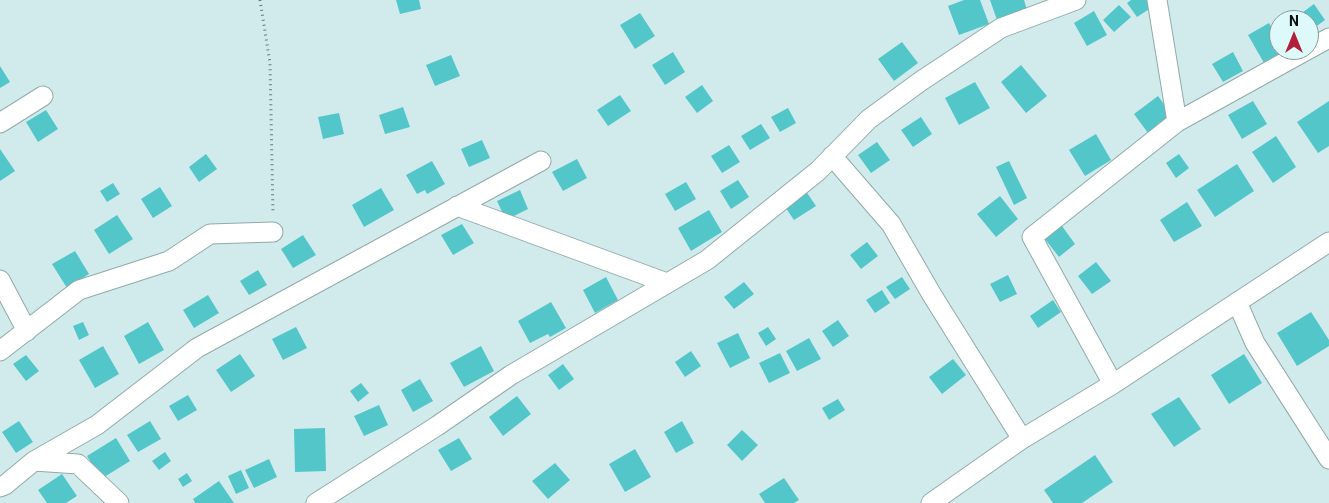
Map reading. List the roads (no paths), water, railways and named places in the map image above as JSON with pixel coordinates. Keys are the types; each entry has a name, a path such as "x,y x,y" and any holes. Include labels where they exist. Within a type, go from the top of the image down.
{"street":[{"path":"316,503 437,426 511,375 707,260 818,171 869,119 1001,28 1076,0"},
{"path":"1157,0 1177,122"},
{"path":"1112,384 1032,237 1177,122 1290,60"},
{"path":"0,123 43,96"},
{"path":"832,156 891,224 932,295 1022,439"},
{"path":"0,488 34,461 97,425 197,348 541,161"},
{"path":"457,206 668,283"},
{"path":"0,352 80,290 170,261 210,234 273,232"},
{"path":"931,503 1022,439 1112,384 1329,242"},
{"path":"0,280 26,331"},
{"path":"1237,302 1256,343 1329,460"},
{"path":"34,461 78,464 119,503"}]}
